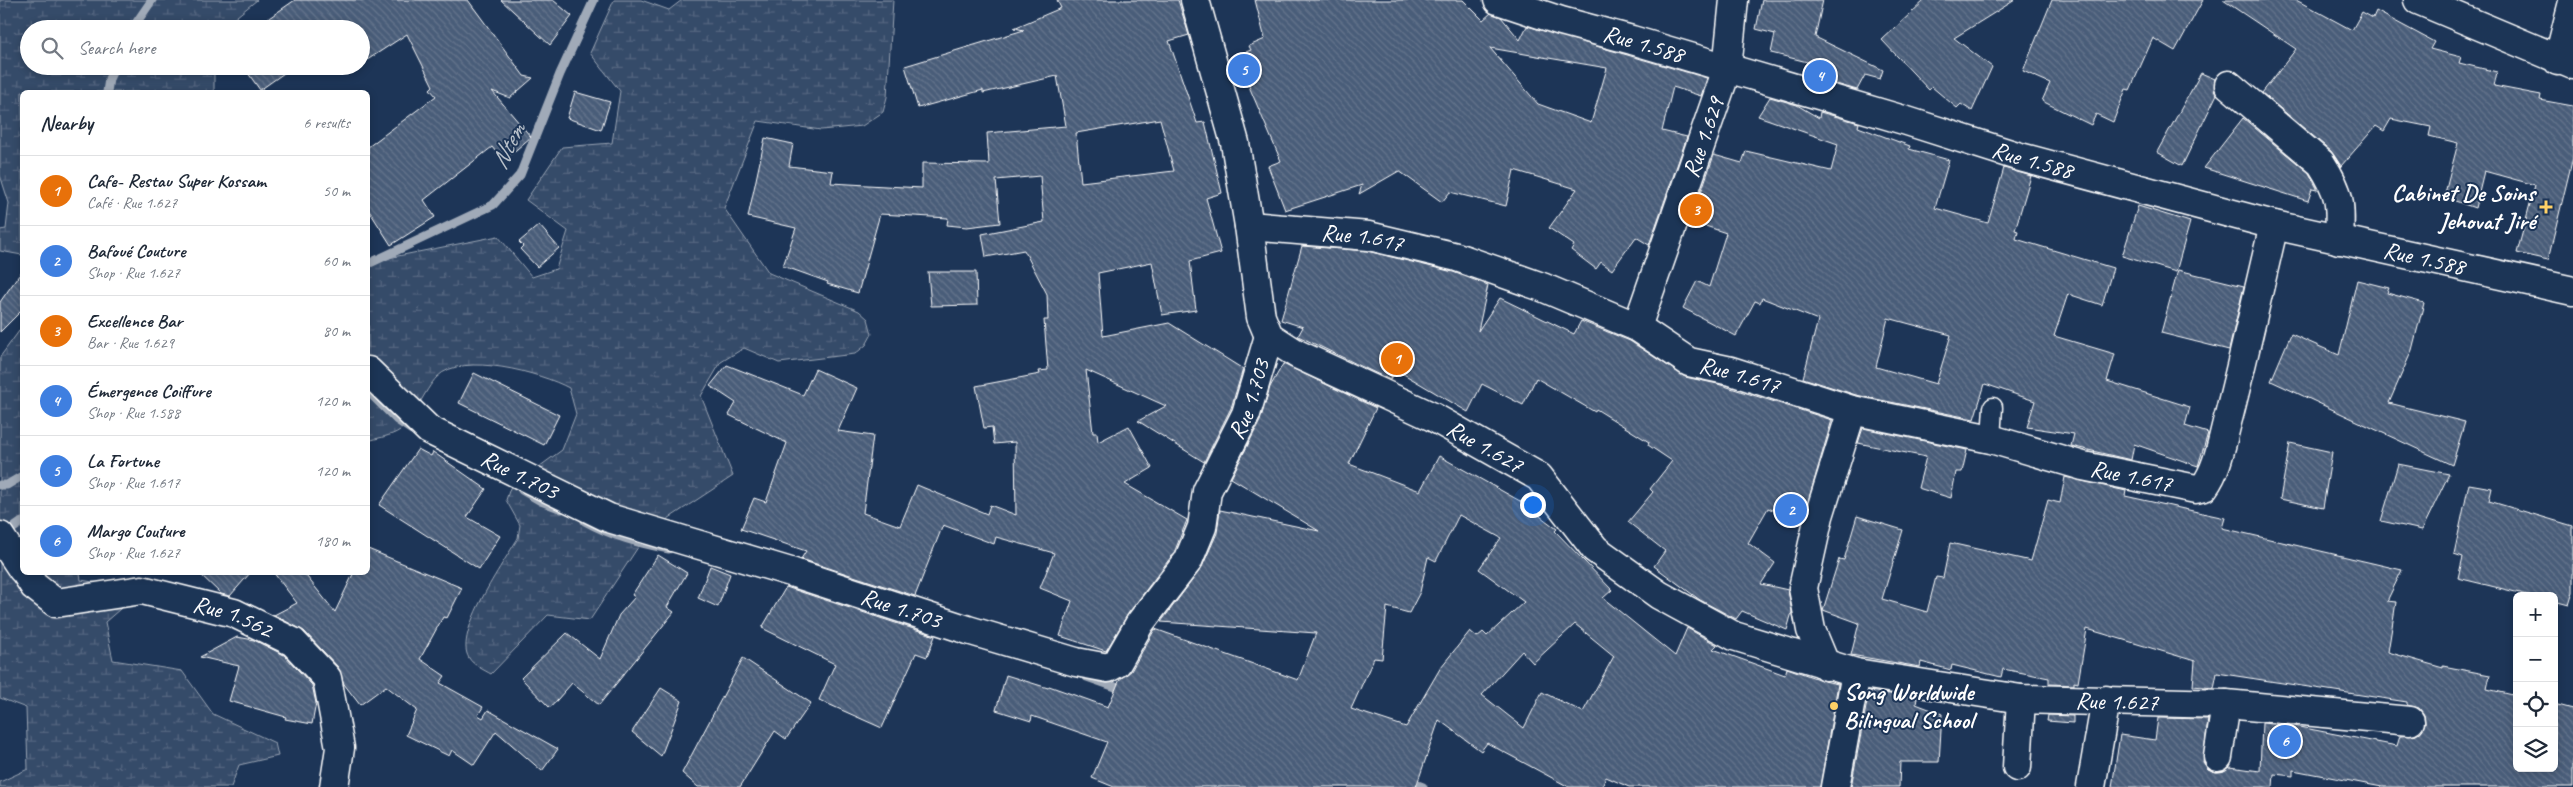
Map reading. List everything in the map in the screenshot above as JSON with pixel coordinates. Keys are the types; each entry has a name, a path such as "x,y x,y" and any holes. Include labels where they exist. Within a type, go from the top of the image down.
{"street":[{"name":"Rue 1.588","path":"1498,0 1558,11 1632,40 1907,120 2020,157 2339,240 2573,291"},
{"name":"Rue 1.629","path":"1637,327 1727,69 1734,0"},
{"path":"2418,0 2566,63 2573,2"},
{"path":"1202,2 1234,143 1249,226 1261,317 1269,336"},
{"path":"2229,85 2321,163 2331,178 2341,204 2339,240"},
{"name":"Rue 1.617","path":"1249,226 1369,236 1457,257 1542,288 1637,327 1689,362 1731,371 1852,410 1992,439 2083,466 2196,489 2204,487 2211,478 2216,464 2237,385 2274,224"},
{"name":"Rue 1.703","path":"370,373 429,430 609,518 794,573 1076,662 1108,668 1117,663 1140,623 1188,561 1202,527 1207,491 1246,414 1269,336"},
{"name":"Rue 1.627","path":"1269,336 1297,354 1433,418 1539,477 1595,549 1659,595 1734,636 1826,666 1856,673 2021,699 2226,704 2410,721"},
{"path":"1826,666 1811,630 1803,588 1819,516 1852,410"},
{"path":"0,536 20,566"},
{"name":"Rue 1.562","path":"27,575 34,586 56,603 142,590 234,613 293,642 327,678 340,748 334,787"},
{"path":"1835,787 1856,673"},
{"path":"2017,767 2021,699"},
{"path":"2092,787 2106,700"},
{"path":"2218,756 2226,704"}],"lane":[{"path":"1992,439 1993,408"}],"green space":[{"path":"0,0 257,0 232,20 20,20 20,75 214,75 214,90 20,90 20,255 0,251 0,230 6,229 9,203 0,175"},
{"path":"614,0 641,0 669,10 682,0 893,0 887,97 883,112 862,126 821,130 758,121 724,208 769,273 859,311 868,319 872,334 866,345 855,354 779,363 744,348 721,362 701,396 733,476 648,532 590,620 548,615 491,674 476,665 469,658 466,647 468,632 482,598 518,538 520,525 506,500 510,488 562,450 576,414 569,388 540,376 502,367 482,365 449,369 432,382 405,426 397,432 370,440 370,262 498,236 532,277 556,269 568,231 526,200 562,147 612,143 620,91 590,53"},
{"path":"20,330 20,575 80,575 81,580 142,590 105,622 113,660 182,671 213,714 275,743 278,756 239,765 231,787 0,787 0,782 28,769 26,708 0,698 0,357"}],"building":[{"path":"295,0 468,0 524,76 533,78 510,98 492,91 531,137 503,161 492,147 424,200 435,217 391,245 370,212 370,146 436,96 430,89 433,86 407,34 370,58 370,20 266,20"},
{"path":"501,0 553,0 572,16 550,45"},
{"path":"1057,0 1178,0 1189,35 1169,41 1197,123 1205,122 1222,193 1206,198 1221,253 1190,261 1196,310 1162,315 1152,262 1098,273 1103,336 1169,323 1243,369 1231,408 1204,462 1138,421 1166,406 1086,370 1093,433 1097,433 1098,442 1129,426 1152,468 1125,484 1187,520 1174,553 1128,614 1106,651 1060,636 1072,601 1040,588 1054,553 996,537 994,544 943,525 915,596 801,559 806,551 741,529 754,498 766,502 787,443 729,415 736,403 710,386 727,365 803,395 815,369 857,388 838,431 873,436 863,513 900,526 917,485 987,514 990,505 1016,515 1015,442 994,444 992,427 984,428 976,386 1040,374 1039,371 1048,370 1044,320 1048,320 1047,294 1024,250 986,257 982,234 1044,222 1040,176 996,180 1000,223 967,227 947,225 948,218 880,214 858,293 827,284 828,282 783,266 796,228 748,217 765,138 793,144 789,166 833,171 831,183 922,188 922,163 989,164 987,133 1066,126 1057,76 983,93 983,90 918,108 905,66 1024,30 1014,28 1061,8","holes":["1160,119 1174,171 1081,182 1076,133"]},
{"path":"1255,0 1463,0 1483,20 1491,13 1501,17 1520,40 1527,26 1707,78 1701,96 1673,87 1662,131 1687,137 1649,245 1636,237 1612,270 1601,262 1596,269 1571,250 1574,245 1549,228 1577,189 1514,170 1506,206 1450,192 1442,202 1399,171 1359,194 1362,185 1285,210 1268,166 1281,161 1236,56 1251,50 1249,46 1265,39","holes":["1490,48 1607,68 1591,123 1538,104"]},
{"path":"1762,0 1823,0 1815,37 1883,70 1880,79 1865,75 1857,90 1829,82 1832,68 1771,53 1775,34 1756,29"},
{"path":"1925,0 2015,0 1954,38 1992,67 1972,111 1961,104 1957,108 1932,87 1929,90 1882,40"},
{"path":"2052,0 2203,0 2175,51 2153,38 2130,90 2126,89 2113,122 2096,114 2091,125 2042,101 2050,83 2023,71"},
{"path":"2223,0 2296,0 2352,30 2362,12 2373,18 2376,11 2434,42 2430,49 2461,57 2459,63 2497,72 2494,86 2541,95 2540,100 2573,106 2573,157 2548,260 2517,253 2535,185 2484,171 2475,208 2444,197 2458,143 2429,136 2431,127 2391,119 2384,131 2376,126 2341,166 2331,151 2262,93 2296,49"},
{"path":"2201,73 2215,79 2214,90 2217,94 2182,166 2157,152"},
{"path":"249,75 281,75 260,90"},
{"path":"575,92 610,102 601,130 567,118"},
{"path":"1770,97 1797,105 1819,118 1820,112 1859,123 1858,127 1910,146 1909,149 1949,160 1935,208 1988,223 2004,168 2031,176 2015,230 2018,231 2016,239 2113,268 2102,305 2068,294 2054,336 2115,354 2107,381 2190,407 2185,426 2208,433 2198,466 2134,444 2131,460 2071,446 2074,434 2027,427 2035,401 1985,384 1974,419 1856,395 1803,378 1818,320 1762,298 1760,303 1755,301 1736,336 1683,308 1697,281 1709,287 1726,233 1691,221 1714,155 1742,163 1746,151 1831,171 1838,144 1758,116","holes":["1888,318 1951,335 1936,384 1876,367"]},
{"path":"2243,118 2309,173 2317,190 2312,189 2308,201 2204,168"},
{"path":"2138,206 2190,222 2176,272 2122,256"},
{"path":"539,225 559,248 537,267 520,249 523,246 519,242"},
{"path":"1302,246 1367,251 1453,272 1488,285 1478,331 1500,298 1574,334 1581,321 1630,341 1685,377 1718,384 1832,420 1802,522 1768,508 1748,543 1775,563 1761,584 1788,590 1792,612 1787,630 1742,611 1736,619 1700,600 1654,566 1665,551 1628,522 1653,492 1650,489 1672,461 1648,445 1649,442 1596,409 1595,412 1536,378 1523,405 1482,384 1468,412 1395,369 1390,380 1298,336 1303,327 1281,320"},
{"path":"2178,270 2244,286 2229,350 2161,333"},
{"path":"928,272 976,272 977,305 931,306"},
{"path":"20,274 20,312 0,332 0,302"},
{"path":"2357,280 2389,288 2387,293 2424,303 2412,350 2389,403 2465,422 2452,465 2271,381 2291,334 2339,355"},
{"path":"1283,364 1376,408 1349,464 1420,491 1439,456 1520,501 1557,529 1555,531 1612,590 1603,598 1675,656 1687,628 1717,645 1713,649 1785,675 1787,668 1838,684 1820,787 1629,787 1606,777 1602,787 1569,787 1487,743 1481,751 1439,720 1416,787 1114,787 1092,778 1107,742 1032,716 1031,721 996,710 1006,675 1048,688 1049,686 1108,707 1120,679 1131,671 1155,629 1298,680 1316,633 1161,622 1202,567 1217,533 1220,510 1319,531 1231,478 1260,421 1270,387","holes":["1459,515 1501,538 1479,569 1524,602 1487,636 1483,632 1477,637 1470,631 1441,667 1406,727 1351,709 1374,658 1382,659 1387,607 1409,613 1420,592 1428,557 1436,561","1575,624 1614,656 1583,712 1542,692 1524,728 1482,695 1522,651 1533,663"]},
{"path":"474,373 559,415 544,445 459,403"},
{"path":"1863,428 1967,450 1962,472 1956,472 1951,498 1918,488 1926,457 1858,443"},
{"path":"2290,443 2332,452 2323,508 2280,499"},
{"path":"418,449 431,456 433,452 486,489 467,517 500,536 479,569 379,505"},
{"path":"2398,464 2449,474 2422,530 2381,521"},
{"path":"2065,477 2126,491 2125,496 2225,518 2222,528 2402,570 2387,601 2396,602 2388,652 2443,668 2443,666 2490,675 2487,689 2513,695 2513,772 2558,772 2558,705 2573,709 2573,787 2382,787 2293,770 2293,776 2274,774 2273,787 2112,787 2120,735 2155,740 2158,718 2208,719 2203,762 2208,769 2216,772 2224,771 2230,767 2260,771 2262,723 2294,726 2397,746 2400,736 2416,735 2422,730 2425,723 2424,715 2419,708 2407,705 2407,702 2217,673 2214,688 2193,686 2195,661 2087,629 2078,683 2074,682 2074,685 2049,684 2049,678 2003,669 2001,677 1952,665 1951,670 1921,662 1920,667 1851,655 1859,623 1823,610 1839,559 1844,560 1857,516 1903,530 1882,599 1927,612 1936,577 1943,578 1950,543 2031,561 2048,500 2060,503"},
{"path":"2469,484 2492,488 2489,501 2573,526 2573,592 2569,605 2558,602 2558,592 2516,592 2458,578 2463,557 2454,554"},
{"path":"370,550 462,588 447,618 443,617 420,659 445,676 440,683 483,707 478,715 483,718 488,710 558,749 542,771 496,731 474,765 452,750 449,756 406,735 417,710 386,686 360,705 344,684 338,667 304,631 274,615 297,603 275,575 305,575 335,612 353,575 370,575"},
{"path":"658,555 687,573 667,607 674,612 599,705 572,683 550,708 521,678 567,633 600,659 619,615 635,597 632,595"},
{"path":"710,566 730,574 718,607 698,598"},
{"path":"201,575 248,575 230,596 221,594"},
{"path":"786,587 935,636 927,657 916,653 882,728 819,700 835,664 762,628"},
{"path":"237,637 254,640 284,655 312,685 316,703 312,724 285,719 286,717 229,701 239,666 200,657"},
{"path":"743,658 811,703 786,739 775,731 740,787 698,787 682,773"},
{"path":"661,688 682,701 661,756 632,732"},
{"path":"1869,691 1917,698 1916,704 1942,714 1939,762 1900,762 1899,787 1851,787"},
{"path":"2048,715 2073,716 2073,723 2047,721"}],"waterway":[{"path":"138,20 152,0"},
{"name":"Ntem","path":"370,263 493,205 520,175 560,74 594,0"},
{"path":"107,90 111,75"},
{"path":"370,393 397,420 412,430"},
{"path":"0,485 7,485 20,477"},
{"path":"522,490 541,501 562,509"},
{"path":"585,521 605,531 669,549"},
{"name":"Ntem","path":"2,536 20,523"},
{"path":"1087,677 1127,691"},
{"path":"1407,781 1423,787"}],"place":[{"name":"La Fortune","path":"1244,70"},
{"name":"Émergence Coiffure","path":"1820,76"},
{"name":"Cabinet De Soins Jehovat Jiré","path":"2546,207"},
{"name":"Excellence Bar","path":"1696,210"},
{"name":"Cafe- Restau Super Kossam","path":"1397,359"},
{"name":"Bafoué Couture","path":"1791,510"},
{"name":"Song Worldwide Bilingual School","path":"1834,706"},
{"name":"Margo Couture","path":"2285,741"}]}
